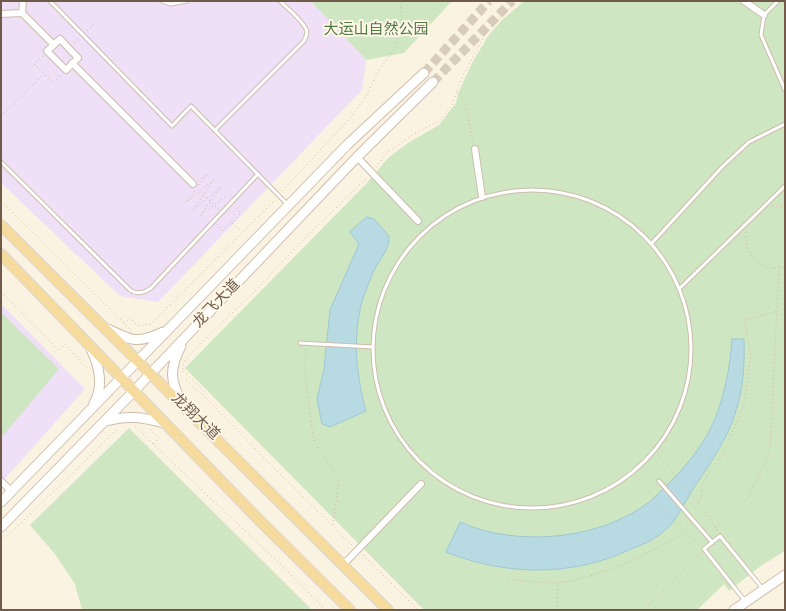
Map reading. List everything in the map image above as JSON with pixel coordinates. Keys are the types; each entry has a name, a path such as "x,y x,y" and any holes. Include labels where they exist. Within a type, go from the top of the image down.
{"main road":[{"name":"龙飞大道","path":"1,502 170,329 346,145 424,73"},
{"name":"龙飞大道","path":"1,527 134,392 357,157 433,82"},
{"name":"龙翔大道","path":"1,225 388,610"},
{"name":"龙翔大道","path":"1,254 164,423 350,610"},
{"path":"104,327 127,338 136,340 144,340 170,329"},
{"path":"184,406 173,382 172,372 174,361 185,338"},
{"path":"88,412 96,400 99,392 100,380 99,368 90,346"},
{"path":"104,422 120,417 132,417 146,418 164,423"},
{"path":"734,610 763,589 785,576"}],"street":[{"path":"22,13 23,1"},
{"path":"744,1 764,15"},
{"path":"1,14 22,13 54,45"},
{"path":"60,39 78,58 66,70 47,51 54,45 60,39"},
{"path":"72,63 195,186"},
{"path":"475,149 482,197"},
{"path":"357,157 418,221"},
{"path":"1,481 12,491"},
{"path":"344,565 421,484"}],"lane":[{"path":"50,1 172,126 191,106 289,205"},
{"path":"162,1 172,4 187,1"},
{"path":"215,130 304,41 307,30 280,1"},
{"path":"778,1 764,15 761,35 785,90"},
{"path":"652,243 723,166 749,142 785,124"},
{"path":"1,162 130,290 133,292 142,293 151,288 258,174"},
{"path":"679,289 785,186"},
{"path":"521,189 548,190 574,194 599,204 616,213 652,243 667,265 684,301 690,327 690,366 685,392 670,429 655,450 634,472 612,487 583,500 551,508 525,509 500,505 475,498 451,487 430,472 404,444 393,427 385,410 377,385 373,360 376,321 382,295 393,271 416,239 436,222 458,207 482,197 521,189"},
{"path":"300,343 373,347"},
{"path":"659,481 712,542"},
{"path":"746,601 704,549 720,536 763,589"}],"path":[{"path":"286,188 352,116 366,96 380,69 395,48 402,19 400,1"},
{"path":"203,395 205,392 182,370 185,360 254,292 304,239 363,183 388,152 414,134 439,121 452,105 473,54 486,33 516,1"},
{"path":"69,48 95,23"},
{"path":"47,51 34,64 53,83 66,70"},
{"path":"1,116 44,74"},
{"path":"457,90 466,105 475,149"},
{"path":"195,186 208,174 195,186 185,203 214,180 193,210 221,187 200,216 225,197 240,213 224,231 214,222"},
{"path":"195,186 222,213"},
{"path":"1,201 124,324 134,332"},
{"path":"124,324 130,318 138,326 151,324 274,201"},
{"path":"232,222 242,232"},
{"path":"746,230 745,240 748,250 753,258 760,264 769,268 785,267"},
{"path":"715,528 748,497 766,462 770,449 779,268"},
{"path":"1,292 59,351 66,344 89,370"},
{"path":"698,502 702,497 701,486 728,444 744,404 750,373 751,356 744,320 777,311"},
{"path":"307,344 304,366 314,442 339,478 333,526"},
{"path":"186,380 203,395 418,610"},
{"path":"146,425 159,438 153,444"},
{"path":"130,426 135,426 277,561 326,610"},
{"path":"1,542 119,427"},
{"path":"655,450 706,512 720,536"},
{"path":"421,484 430,472"},
{"path":"634,472 647,490 681,529 704,549 658,597 642,610"},
{"path":"508,579 558,583 571,581 624,564 647,554 684,532"},
{"path":"557,610 558,583"}],"shaded area":[{"path":"1,1 311,1 366,60 362,90 158,302 120,296 1,183"},
{"path":"1,304 85,389 1,483"}],"green space":[{"name":"大运山自然公园","path":"311,1 452,1 404,53 366,60"},
{"path":"524,1 785,1 785,551 762,565 729,591 724,584 697,610 424,610 185,368 366,184 388,158 408,143 439,125 456,103 458,94 471,65 488,36 502,20"},
{"path":"1,312 59,369 1,438"},
{"path":"129,428 312,610 82,610 75,584 55,554 30,525"}],"water":[{"path":"367,217 374,219 389,236 389,242 385,252 374,269 361,306 358,323 356,348 358,373 366,411 330,427 322,424 317,399 324,369 330,310 359,244 350,232"},
{"path":"732,339 744,339 743,380 740,398 735,414 721,446 711,462 673,521 659,535 644,544 609,558 586,565 563,569 539,570 492,566 446,552 460,522 483,530 506,535 548,537 591,530 630,514 648,503 689,461 710,429 718,411 724,391 730,360"}],"tunnel":[{"path":"424,73 489,1"},
{"path":"433,82 512,1"}]}
